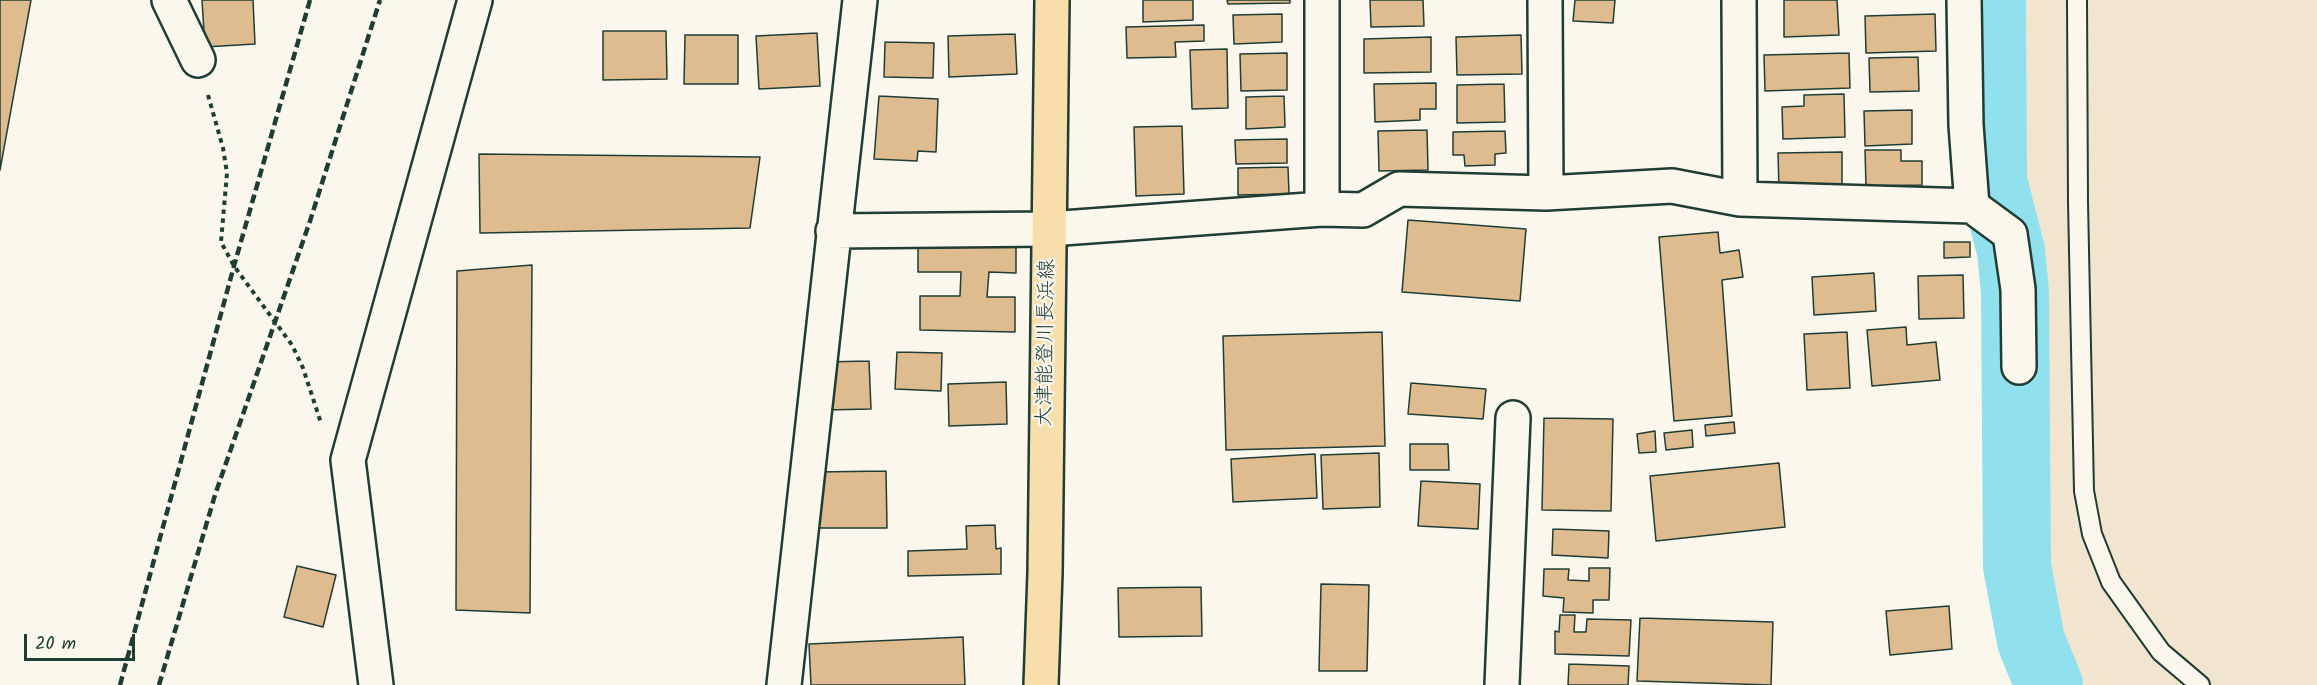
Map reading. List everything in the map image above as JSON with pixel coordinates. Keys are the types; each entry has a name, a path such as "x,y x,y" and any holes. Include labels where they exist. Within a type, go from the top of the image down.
{"main road":[{"name":"大津能登川長浜線","path":"1041,685 1045,573 1052,0"}],"street":[{"path":"169,0 198,60"},
{"path":"376,685 348,460 475,0"},
{"path":"784,685 860,0"},
{"path":"1322,0 1322,208"},
{"path":"1545,0 1546,193"},
{"path":"1739,0 1740,199"},
{"path":"1964,0 1966,125 1972,206"},
{"path":"833,231 1049,229 1322,208 1363,210 1399,189 1546,193 1672,186 1740,199 1972,206 2010,234 2019,289 2019,367"},
{"path":"1502,685 1513,418"}],"lane":[{"path":"2078,0 2078,202 2084,491 2092,534 2111,582 2161,652 2200,685"}],"path":[{"path":"198,60 228,173 221,242 234,266 292,345 303,368 328,447 348,460"}],"shaded area":[{"path":"2001,0 2317,0 2317,685 2063,685 2043,638 2031,584 2027,267 2003,178"}],"building":[{"path":"0,0 31,0 0,170"},
{"path":"202,0 253,0 255,44 205,47"},
{"path":"1143,0 1193,0 1193,20 1143,22"},
{"path":"1227,0 1290,0 1290,3 1228,4"},
{"path":"1370,0 1423,0 1424,26 1371,27"},
{"path":"1575,0 1615,0 1613,23 1573,21"},
{"path":"1784,0 1837,0 1839,35 1784,37"},
{"path":"1282,14 1282,42 1234,44 1233,15"},
{"path":"1935,14 1936,51 1866,53 1865,16"},
{"path":"1204,25 1204,41 1175,42 1176,57 1127,58 1126,27"},
{"path":"603,31 666,31 667,79 603,80"},
{"path":"817,33 820,86 759,89 756,36"},
{"path":"1015,34 1017,74 949,77 948,36"},
{"path":"685,35 738,35 738,84 684,84"},
{"path":"1521,35 1522,74 1457,75 1456,37"},
{"path":"1431,37 1431,72 1364,73 1364,39"},
{"path":"885,42 934,43 933,78 884,77"},
{"path":"1227,49 1228,108 1192,109 1190,50"},
{"path":"1287,53 1287,90 1241,91 1240,54"},
{"path":"1849,53 1850,88 1765,91 1764,55"},
{"path":"1918,57 1919,91 1870,92 1869,58"},
{"path":"1436,83 1436,109 1420,109 1420,120 1375,122 1374,84"},
{"path":"1504,84 1505,122 1457,123 1457,85"},
{"path":"1844,94 1845,137 1783,139 1782,107 1804,106 1804,95"},
{"path":"879,96 938,99 936,152 918,151 917,161 874,159"},
{"path":"1284,96 1285,127 1246,129 1246,97"},
{"path":"1912,110 1912,144 1865,146 1864,111"},
{"path":"1182,126 1184,194 1136,196 1134,127"},
{"path":"1427,130 1428,170 1379,171 1378,131"},
{"path":"1505,131 1506,153 1495,154 1495,165 1465,166 1464,155 1453,155 1453,132"},
{"path":"1287,139 1287,163 1236,164 1235,140"},
{"path":"1865,150 1901,150 1901,161 1922,161 1922,185 1866,186"},
{"path":"1842,152 1842,189 1779,191 1778,153"},
{"path":"479,154 760,157 750,228 480,233"},
{"path":"1288,167 1289,194 1238,195 1238,168"},
{"path":"1408,220 1526,229 1520,301 1402,292"},
{"path":"1718,232 1720,253 1739,250 1743,277 1722,280 1732,416 1674,421 1659,237"},
{"path":"918,238 1016,239 1016,273 989,272 987,297 1015,297 1015,332 920,330 920,296 960,296 961,272 918,272"},
{"path":"1944,242 1970,242 1970,257 1944,258"},
{"path":"532,265 530,613 456,610 457,271"},
{"path":"1874,273 1876,311 1814,315 1812,277"},
{"path":"1963,275 1964,318 1919,319 1918,276"},
{"path":"1906,327 1907,345 1936,342 1940,380 1872,386 1867,330"},
{"path":"1382,332 1385,446 1226,450 1223,336"},
{"path":"1847,332 1850,388 1807,390 1804,334"},
{"path":"897,352 942,353 941,391 895,389"},
{"path":"869,361 871,409 825,410 823,362"},
{"path":"1006,382 1007,424 949,426 948,384"},
{"path":"1411,383 1486,389 1483,419 1408,414"},
{"path":"1544,418 1613,419 1611,511 1542,510"},
{"path":"1734,422 1735,433 1706,436 1705,425"},
{"path":"1692,430 1693,447 1666,450 1664,433"},
{"path":"1655,431 1656,452 1639,453 1637,434"},
{"path":"1410,444 1448,444 1449,470 1410,470"},
{"path":"1379,453 1380,507 1323,509 1321,455"},
{"path":"1315,454 1317,498 1233,502 1231,459"},
{"path":"1779,463 1785,527 1656,541 1650,476"},
{"path":"886,471 887,528 817,528 816,472"},
{"path":"1421,481 1480,484 1478,529 1418,526"},
{"path":"995,525 996,549 1001,548 1001,574 908,576 908,551 967,549 966,526"},
{"path":"1553,529 1609,531 1608,558 1552,555"},
{"path":"297,566 336,575 323,627 284,617"},
{"path":"1589,568 1610,568 1609,600 1593,600 1593,613 1563,612 1564,598 1543,596 1544,569 1569,569 1568,580 1589,581"},
{"path":"1321,584 1369,585 1367,671 1319,671"},
{"path":"1201,587 1202,636 1119,637 1118,588"},
{"path":"1949,606 1952,649 1890,655 1886,611"},
{"path":"1560,615 1575,615 1574,632 1586,632 1587,619 1631,620 1629,656 1555,654 1555,631 1559,632"},
{"path":"1640,618 1773,622 1771,685 1637,681"},
{"path":"963,637 965,685 811,685 809,644"},
{"path":"1569,664 1629,666 1628,685 1568,685"}],"waterway":[{"path":"1992,0 1993,181 2011,251 2015,292 2017,566 2031,641 2049,685"}],"railway":[{"path":"120,685 234,266 310,0"},
{"path":"159,685 215,495 310,221 380,0"}]}
